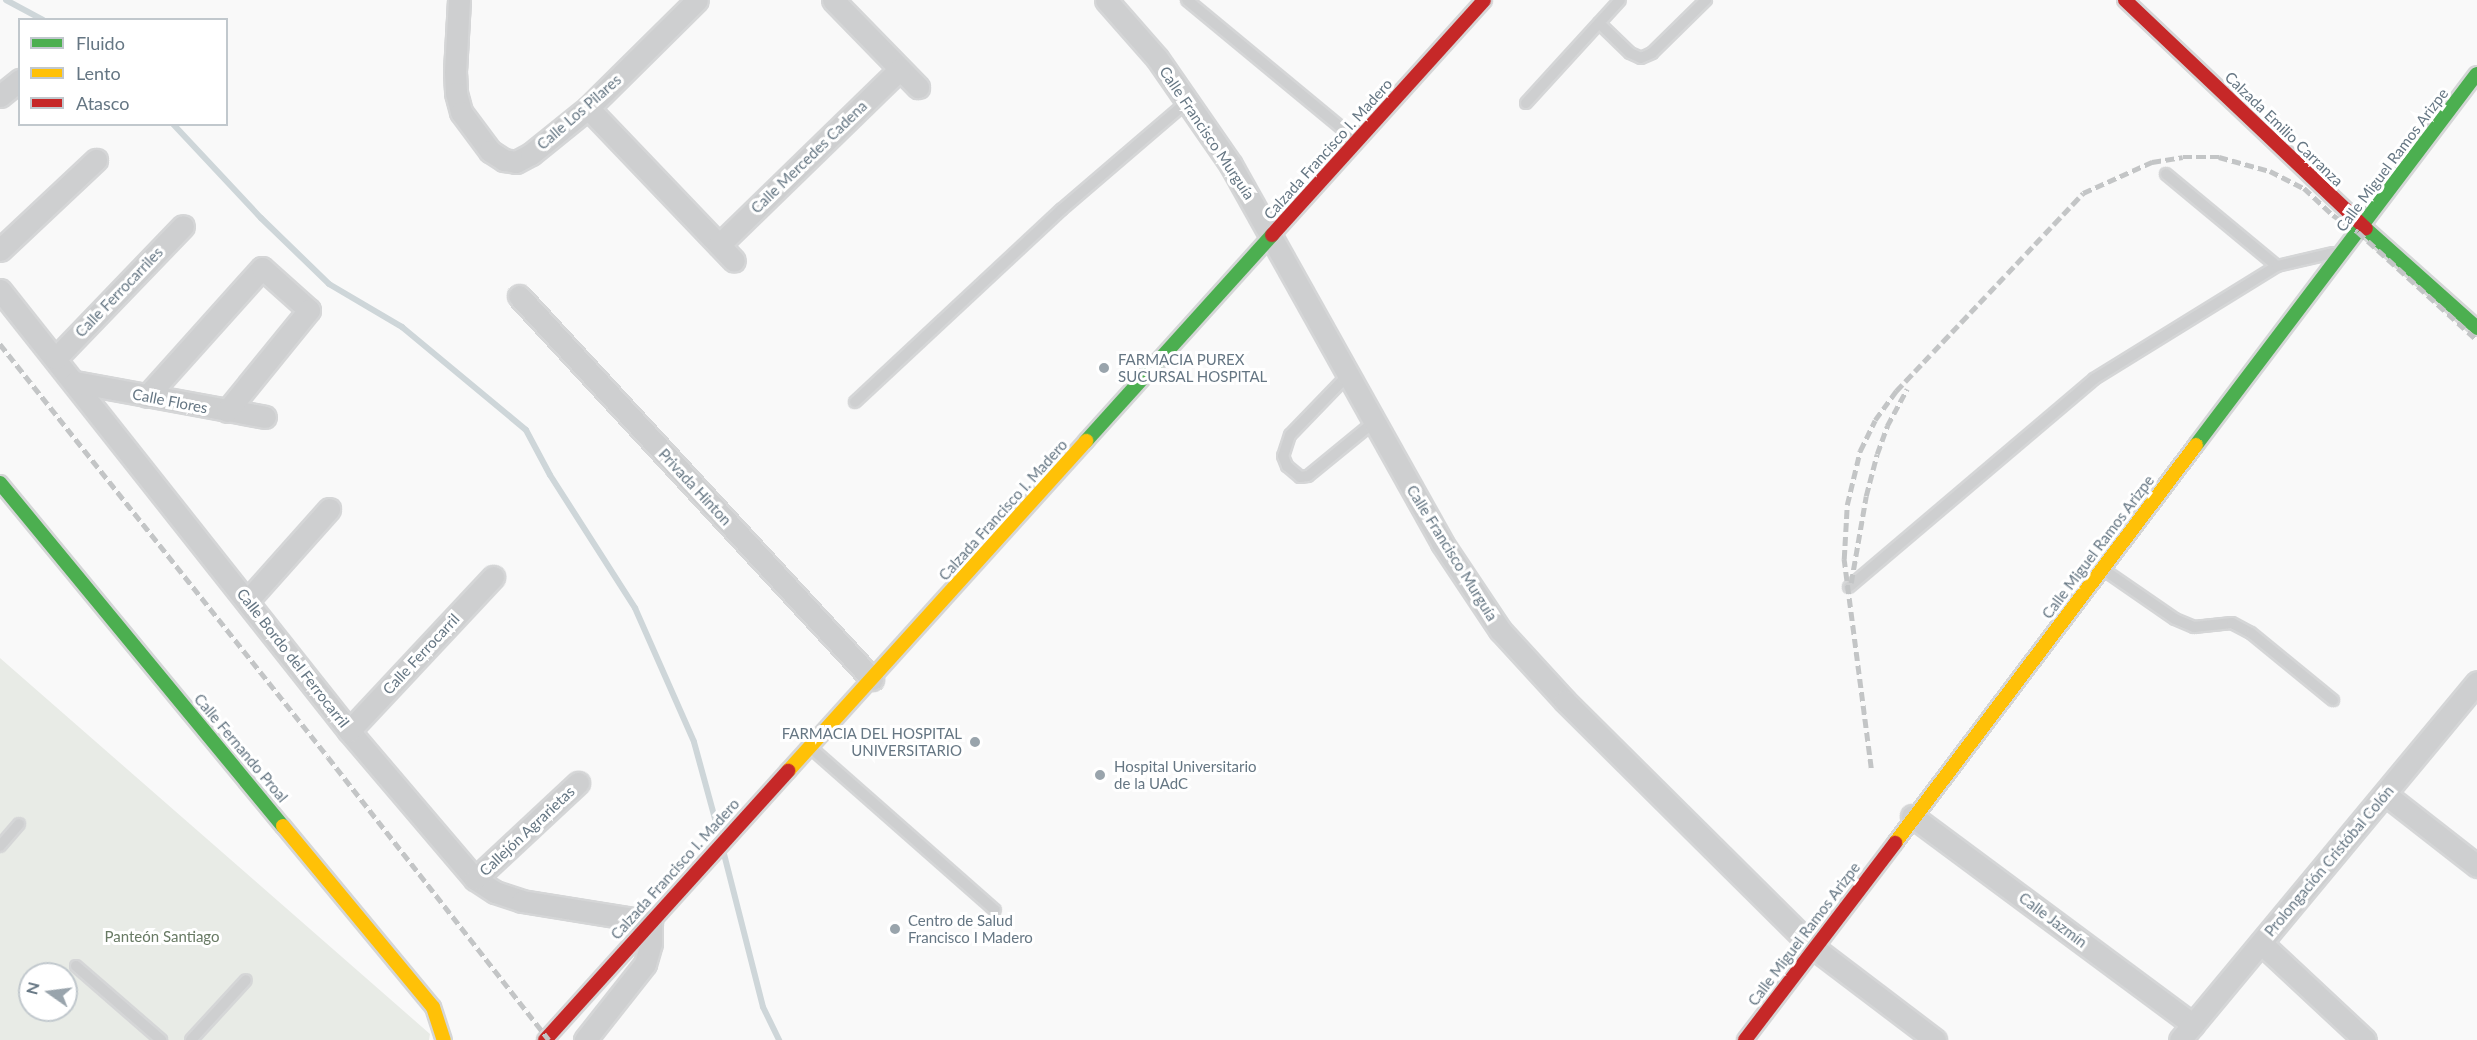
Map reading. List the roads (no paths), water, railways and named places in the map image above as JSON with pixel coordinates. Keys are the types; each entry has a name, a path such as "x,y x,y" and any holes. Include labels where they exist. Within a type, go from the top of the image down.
{"main road":[{"name":"Calzada Francisco I. Madero","path":"545,1040 693,873 872,679 1484,0"},
{"name":"Calzada Emilio Carranza","path":"2125,0 2362,226 2477,328"},
{"name":"Calle Miguel Ramos Arizpe","path":"1745,1040 1912,816 2477,74"},
{"name":"Calle Fernando Proal","path":"0,483 434,1007 444,1040"}],"street":[{"name":"Calle Los Pilares","path":"459,0 456,93 461,112 490,151 504,160 516,162 531,154 588,108 697,0"},
{"path":"833,0 918,87"},
{"name":"Calle Francisco Murguía","path":"1106,0 1157,58 1231,165 1273,236 1442,543 1500,630 1565,701 1814,948 1935,1040"},
{"name":"Calle Mercedes Cadena","path":"719,245 900,69"},
{"path":"0,96 18,82"},
{"path":"588,108 734,261"},
{"path":"0,250 96,160"},
{"name":"Calle Ferrocarriles","path":"56,358 183,226"},
{"path":"147,396 262,268 309,310 227,411"},
{"name":"Calle Bordo del Ferrocarril","path":"0,290 349,730 475,879 495,892 522,901 651,921"},
{"name":"Privada Hinton","path":"519,296 872,679"},
{"name":"Calle Flores","path":"75,382 265,417"},
{"path":"248,600 329,509"},
{"name":"Calle Ferrocarril","path":"349,730 493,577"},
{"name":"Prolongación Cristóbal Colón","path":"2187,1032 2477,682"},
{"name":"Callejón Agrarietas","path":"475,879 578,783"},
{"path":"2385,794 2477,866"},
{"name":"Calle Jazmín","path":"1912,816 2187,1032"},
{"path":"585,1040 645,964 651,943 651,921"},
{"path":"2260,943 2366,1040"}],"lane":[{"path":"1187,0 1357,141"},
{"path":"1526,103 1620,0"},
{"path":"1599,22 1630,53 1641,58 1652,53 1706,0"},
{"path":"855,402 1061,210 1188,101"},
{"path":"2166,174 2277,266"},
{"path":"1849,587 2094,379 2277,266 2344,250"},
{"path":"1348,375 1290,435 1283,456 1287,466 1293,473 1308,476 1374,422"},
{"path":"2102,568 2175,619 2194,627 2232,623 2252,633 2334,700"},
{"path":"809,746 995,910"},
{"path":"0,846 19,824"},
{"path":"78,968 161,1040"},
{"path":"191,1040 246,980"}],"waterway":[{"path":"6,0 39,18"},
{"path":"175,126 261,218 329,284 402,327 526,430 550,475 635,608 694,742 718,830"},
{"path":"724,854 763,1007 779,1040"}],"railway":[{"path":"1871,768 1844,559 1847,505 1860,451 1875,420 1896,391 2083,193 2152,162 2183,157 2219,157 2270,171 2304,188 2333,215 2358,232 2477,340"},
{"path":"0,344 549,1040"},
{"path":"1851,583 1866,496 1877,454 1887,426 1907,389"}],"place":[{"name":"FARMACIA PUREX SUCURSAL HOSPITAL","path":"1104,368"},
{"name":"FARMACIA DEL HOSPITAL UNIVERSITARIO","path":"975,742"},
{"name":"Hospital Universitario de la UAdC","path":"1100,775"},
{"name":"Centro de Salud Francisco I Madero","path":"895,929"}],"park label":[{"name":"Panteón Santiago","path":"162,937"}]}
